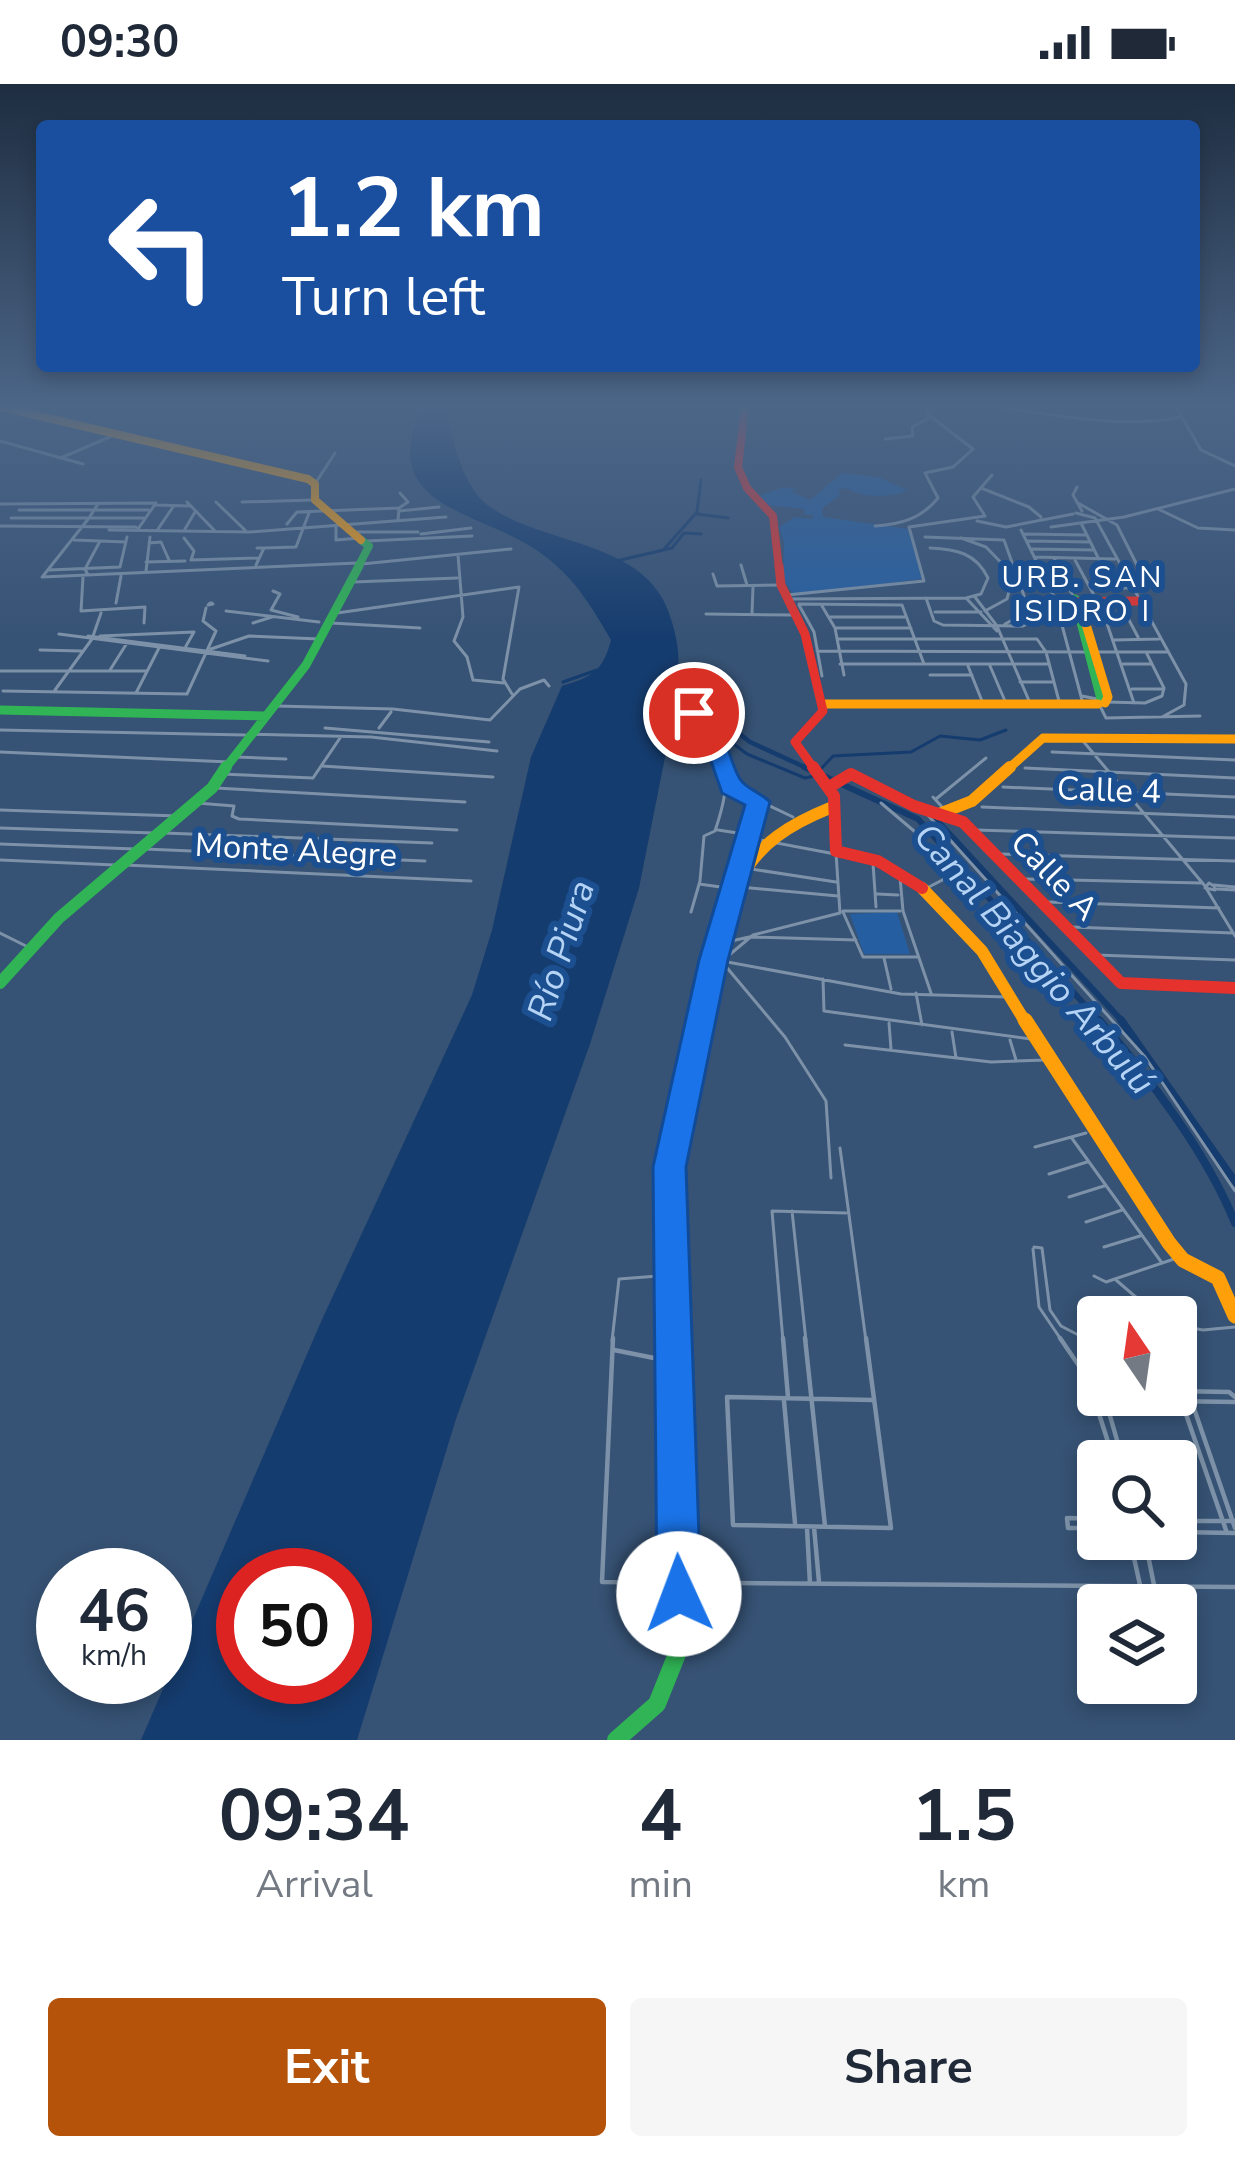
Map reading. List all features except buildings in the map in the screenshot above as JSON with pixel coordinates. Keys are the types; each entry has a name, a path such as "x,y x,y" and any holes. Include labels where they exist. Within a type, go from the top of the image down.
{"main road":[{"path":"1,982 120,865 212,788 321,639 369,546 328,512 312,506 315,484"},
{"path":"616,1740 641,1724 662,1701 673,1679 677,1654 670,1159 719,943 744,863 797,818 830,808 834,799 833,781 802,754 796,739 821,714 821,703 776,526 771,514 742,484"},
{"path":"1055,600 1136,596"},
{"path":"1096,598 1136,596"},
{"path":"1076,601 1092,652 1096,701"},
{"path":"821,703 1096,701"},
{"path":"821,703 1096,701"},
{"path":"0,710 271,711"},
{"path":"937,807 972,801 1034,742 1081,737 1235,739"},
{"name":"Calle A","path":"833,781 854,775 937,807 974,830 1121,983 1235,988"},
{"path":"830,808 836,814 836,853 859,853 924,890 949,913 1013,997 1080,1115 1168,1243 1184,1260 1218,1278 1235,1316"}],"street":[{"path":"875,526 899,525 921,516 938,498 931,484"},
{"path":"975,520 986,514 973,496 983,484"},
{"path":"980,487 1029,507 1042,519"},
{"path":"706,614 752,616 791,599 924,580 910,527 975,520 1006,527 1076,514 1082,510 1073,495 1077,487"},
{"path":"1051,527 1082,525 1235,489"},
{"path":"975,491 988,490"},
{"path":"398,522 399,510 408,502 400,493"},
{"path":"99,502 41,577 361,563 511,549"},
{"path":"0,505 99,502 153,508"},
{"path":"216,502 247,532"},
{"path":"242,502 312,506"},
{"path":"7,526 26,503"},
{"path":"1077,503 1111,519 1141,573"},
{"path":"20,510 189,504 216,531"},
{"path":"157,531 174,506"},
{"path":"256,548 296,547 312,506"},
{"path":"284,527 297,512 312,506"},
{"path":"328,512 439,507"},
{"path":"138,529 153,508"},
{"path":"1155,508 1179,515 1198,528 1235,530"},
{"path":"184,531 196,510"},
{"path":"1076,514 1097,521 1188,694 1184,705 1162,717"},
{"path":"352,532 388,522 446,517"},
{"path":"12,518 145,518"},
{"path":"417,521 420,535"},
{"path":"384,540 388,522"},
{"path":"1082,525 1140,640"},
{"path":"0,526 247,532 303,526 420,535"},
{"path":"41,534 47,526"},
{"path":"60,534 65,526"},
{"path":"89,535 94,526"},
{"path":"116,603 128,528"},
{"path":"451,534 471,528"},
{"path":"352,532 384,540 472,536"},
{"path":"1086,535 1022,532 1055,600 1068,652 1106,718 1201,716"},
{"path":"925,537 1001,538 1033,621 1029,625 943,626 926,598"},
{"path":"931,612 983,612 1002,606 1013,589 1013,575 1003,561 986,547 955,537"},
{"path":"73,540 125,538"},
{"path":"184,538 194,552 191,560 259,558"},
{"path":"146,573 150,540 160,542 170,554 168,562"},
{"path":"100,541 85,569 81,611 145,607 144,623"},
{"path":"1027,542 1090,542"},
{"path":"255,567 264,548"},
{"path":"791,599 966,598 975,597 988,581 985,568 965,553 930,548"},
{"path":"1030,549 1094,550"},
{"path":"458,555 464,617 454,641 465,654 473,680 504,682"},
{"path":"1034,557 1117,559"},
{"path":"1054,558 1076,601"},
{"path":"1074,558 1096,598 1134,703"},
{"path":"1003,561 1012,561"},
{"path":"146,562 185,562"},
{"path":"741,565 750,586 752,616"},
{"path":"47,570 120,567"},
{"path":"713,574 717,586 750,586 820,604 902,605 924,664"},
{"path":"352,581 461,578"},
{"path":"273,591 280,594 273,611 328,621 463,593 520,588 504,682 512,694"},
{"path":"1013,589 1023,590"},
{"path":"975,597 983,612"},
{"path":"966,598 995,626 1030,702"},
{"path":"791,599 814,632 822,676"},
{"path":"820,604 835,628 844,676"},
{"path":"848,604 851,617"},
{"path":"868,604 872,617"},
{"path":"3,691 188,694 217,630 203,621 208,606"},
{"path":"995,626 1019,619 1029,609"},
{"path":"226,611 420,628"},
{"path":"54,692 92,638 101,614"},
{"path":"253,623 274,616"},
{"path":"829,617 907,617"},
{"path":"835,628 911,628"},
{"path":"92,638 194,632 184,649"},
{"path":"207,651 244,636 321,639"},
{"path":"92,638 268,661"},
{"path":"838,639 1036,639 1046,652 1059,700"},
{"path":"1113,640 1160,639"},
{"path":"109,670 128,642"},
{"path":"135,694 160,646"},
{"path":"40,650 82,651"},
{"path":"817,651 1167,652"},
{"path":"1147,652 1164,689"},
{"path":"840,664 1049,664"},
{"path":"968,664 982,701"},
{"path":"989,664 1005,701"},
{"path":"1121,664 1152,664"},
{"path":"0,671 147,671"},
{"path":"930,675 972,675"},
{"path":"271,711 392,709 490,720 512,694 535,680 549,686"},
{"path":"1020,682 1054,682"},
{"path":"1130,689 1164,689"},
{"path":"1096,701 1154,701 1164,689"},
{"path":"377,729 392,709"},
{"path":"689,709 710,726 730,788 716,830"},
{"path":"326,728 489,742"},
{"path":"0,730 341,736 496,752"},
{"path":"222,774 311,778 341,736"},
{"path":"1081,737 1142,814 1210,886 1234,935"},
{"path":"0,752 286,759"},
{"path":"1052,752 1235,760"},
{"path":"986,758 927,818 1144,1057 1235,1191"},
{"path":"322,766 493,777"},
{"path":"1025,769 1235,778"},
{"path":"212,788 465,802"},
{"path":"730,788 797,818"},
{"path":"1003,788 1235,797"},
{"path":"758,802 746,836 744,863 838,882"},
{"path":"197,803 234,806 232,816 239,819 457,830"},
{"path":"881,803 914,831 952,875 924,890"},
{"name":"Calle 4","path":"982,807 1235,817"},
{"path":"0,810 182,816"},
{"path":"0,828 432,843"},
{"path":"691,912 704,836 716,830 836,853 841,911 863,957 918,956"},
{"path":"974,830 1235,838"},
{"path":"0,844 425,861"},
{"path":"998,854 1235,861"},
{"name":"Monte Alegre","path":"0,860 471,881"},
{"path":"873,861 876,911"},
{"path":"1192,869 1210,886"},
{"path":"901,876 903,911 931,995"},
{"path":"1023,879 1235,888"},
{"path":"699,884 839,896"},
{"path":"874,893 899,895"},
{"path":"1045,902 1219,908"},
{"path":"719,943 841,911 903,911"},
{"path":"1069,927 1234,935"},
{"path":"0,933 31,948"},
{"path":"718,961 749,937 856,940"},
{"path":"1094,955 1235,960"},
{"path":"884,958 891,991"},
{"path":"718,961 891,991 1013,997"},
{"path":"718,961 785,1036 826,1101 831,1178"},
{"path":"823,979 824,1011 1040,1040"},
{"path":"916,993 923,1026"},
{"path":"889,1021 892,1051"},
{"path":"952,1030 956,1058"},
{"path":"1009,1037 1017,1061"},
{"path":"845,1045 956,1058 1049,1059"},
{"path":"1035,1147 1086,1133"},
{"path":"1071,1137 1162,1263"},
{"path":"840,1148 891,1528 733,1526 727,1397 873,1400"},
{"path":"1049,1174 1088,1161"},
{"path":"1069,1197 1106,1185"},
{"path":"1087,1222 1123,1210"},
{"path":"795,1525 772,1211 848,1214"},
{"path":"792,1211 825,1526"},
{"path":"1104,1247 1142,1236"},
{"path":"1076,1360 1038,1304 1035,1245 1042,1248 1049,1306 1061,1326 1077,1334"},
{"path":"1094,1276 1104,1282 1116,1280 1177,1258"},
{"path":"672,1275 619,1279 602,1582 1077,1586"},
{"path":"1116,1280 1135,1296"},
{"path":"1197,1327 1235,1327"},
{"path":"1068,1350 1066,1334 1073,1331"},
{"path":"612,1349 671,1361"},
{"path":"1197,1391 1229,1392 1235,1400"},
{"path":"1197,1402 1235,1400"},
{"path":"1187,1416 1223,1521 1233,1527"},
{"path":"1197,1416 1233,1527"},
{"path":"1077,1520 1064,1521 1068,1528 1077,1528"},
{"path":"1197,1521 1223,1521 1233,1527"},
{"path":"810,1527 810,1584"},
{"path":"810,1527 819,1584"},
{"path":"1197,1530 1233,1527"},
{"path":"1197,1587 1235,1587"}],"shaded area":[{"path":"829,484 894,484 907,490 877,496 840,489 839,496 822,508 823,517 908,529 922,579 794,595 783,579 784,543 779,527 795,517 812,519 813,515 805,515 804,509 767,505 756,497 784,487 801,490 790,491 810,500"},
{"path":"897,912 910,954 864,954 850,914"}],"water":[{"name":"Río Piura","path":"422,484 470,484 490,507 514,520 594,548 642,574 659,593 671,619 680,686 672,690 670,701 675,707 639,888 590,1044 456,1419 372,1691 372,1548 224,1548 320,1324 472,995 492,930 531,757 562,686 595,671 611,640 581,593 542,554 442,503"},
{"path":"216,1566 216,1704 368,1704 357,1740 141,1740 156,1704 192,1704 192,1621"}],"waterway":[{"path":"665,548 697,512 700,484"},
{"path":"697,514 728,518"},
{"path":"616,561 672,548 684,533 701,534"},
{"path":"563,682 597,670"},
{"name":"Canal Biaggio Arbulú","path":"673,681 750,742 811,770"},
{"path":"819,771 833,756 911,752 940,736 980,740 1006,730"},
{"path":"727,739 747,754 805,778 814,776"},
{"name":"Canal Biaggio Arbulú","path":"804,767 918,819 1101,1023"},
{"path":"931,814 1124,1023"},
{"name":"Canal Biaggio Arbulú","path":"1099,1020 1175,1117 1235,1223"},
{"path":"1121,1020 1235,1182"}],"traffic: fast":[{"path":"0,983 59,918 212,788 248,734 306,665 369,546 361,540"},
{"path":"1079,602 1075,599 1101,699"},
{"path":"0,710 266,716"},
{"path":"616,1740 657,1704 677,1654 670,1158 712,971"}],"traffic: slow":[{"path":"315,484 315,500 361,540"},
{"path":"1082,611 1108,697 1105,703"},
{"path":"822,704 1098,704"},
{"path":"939,814 972,801 1043,738 1235,739"},
{"path":"712,971 733,888 757,850 799,820 830,808"},
{"path":"922,888 982,951 1091,1128 1169,1243 1183,1260 1218,1278 1235,1316"}],"traffic: jam":[{"path":"745,484 773,516 781,585 805,634 823,711 795,742 834,796 836,851 878,861 922,888"},
{"path":"1056,602 1139,601"},
{"path":"829,787 851,774 914,806 963,822 1121,983 1235,988"}],"district":[{"name":"URB. SAN ISIDRO I","path":"1083,594"}],"route":[{"path":"679,1594 669,1167 714,960 758,802 730,788 713,733 694,713"}]}
